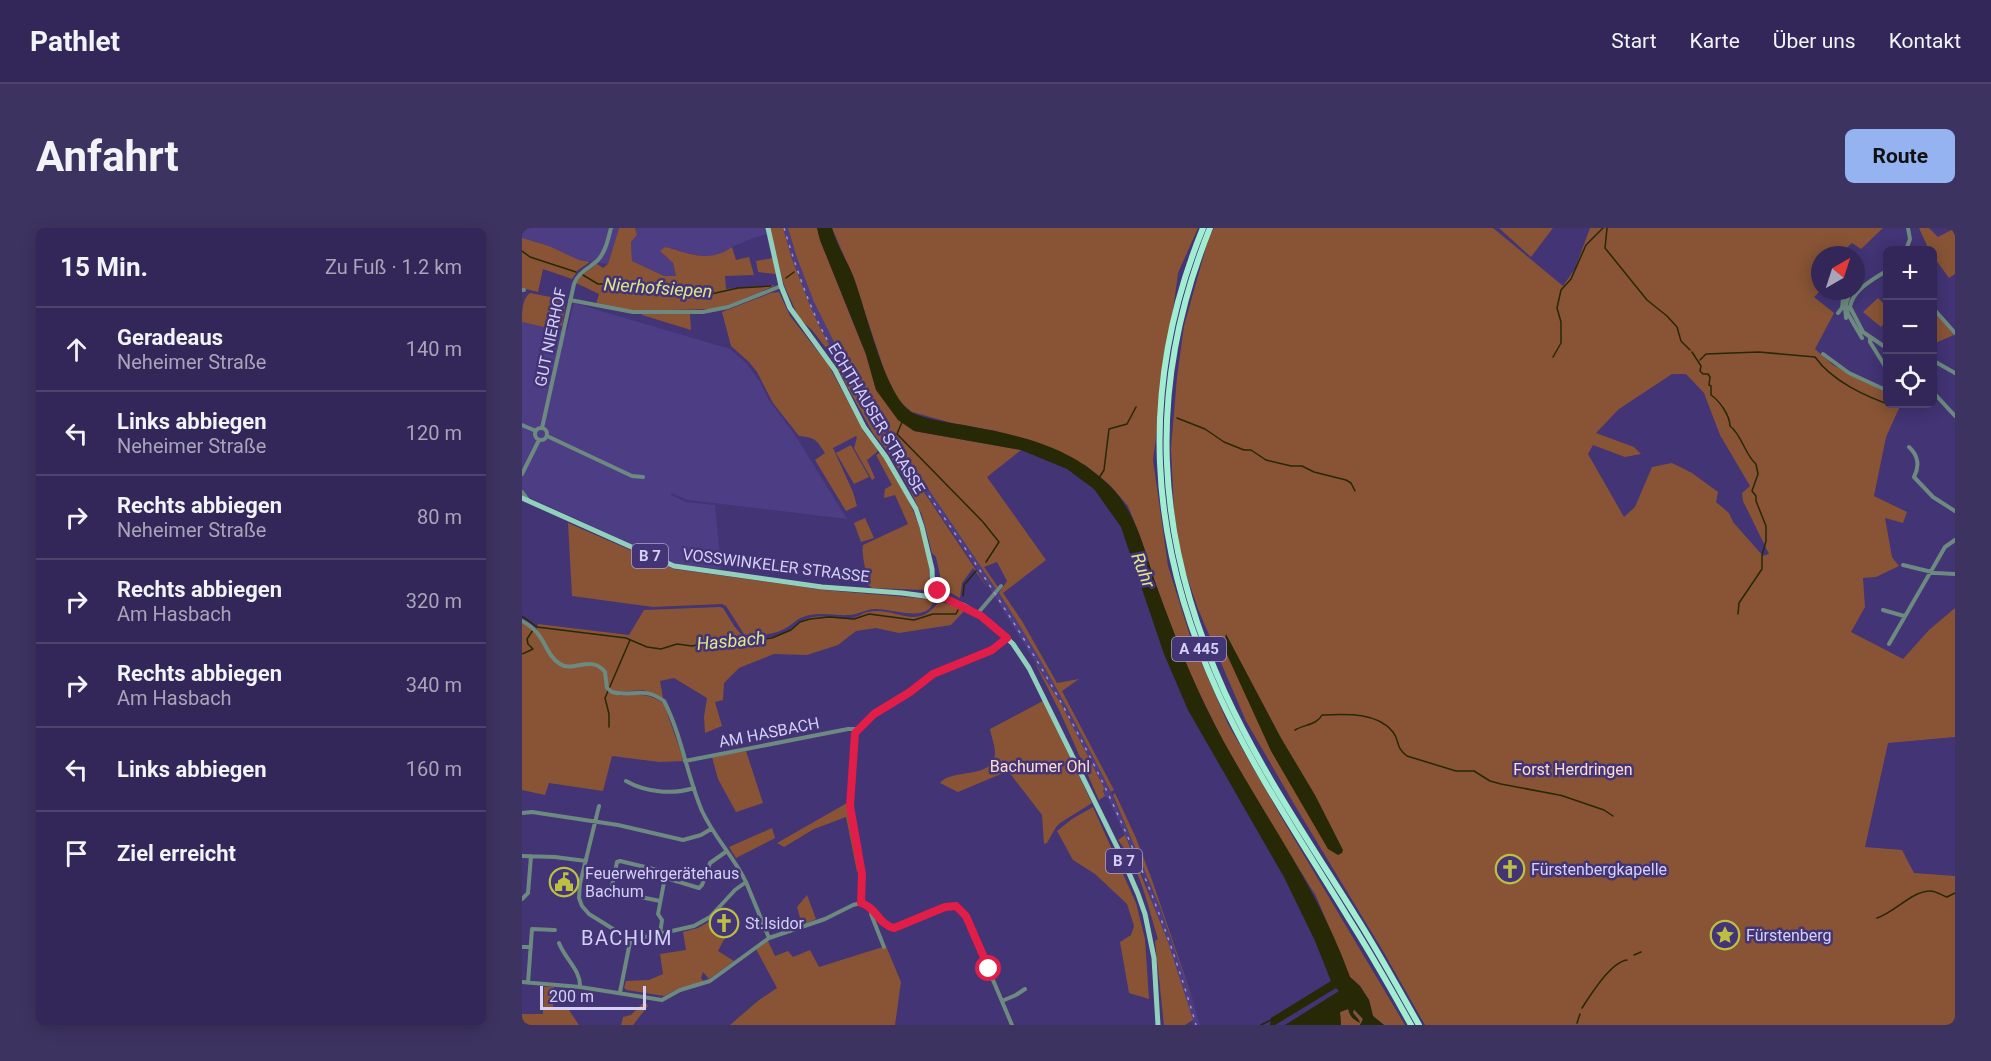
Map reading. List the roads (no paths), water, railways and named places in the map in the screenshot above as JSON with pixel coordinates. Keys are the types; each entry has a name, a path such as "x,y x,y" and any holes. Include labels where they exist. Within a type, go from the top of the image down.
{"highway":[{"name":"A 445","path":"1203,228 1179,299 1169,338 1160,415 1161,491 1170,551 1179,590 1202,656 1243,742 1380,968 1411,1025"},
{"name":"A 445","path":"1210,228 1185,301 1169,381 1166,439 1167,481 1173,531 1186,588 1208,652 1240,722 1419,1025"}],"main road":[{"name":"ECHTHAUSER STRASSE","path":"768,228 781,286 793,313 835,370 867,432 886,457 912,501 924,533 934,583 933,596"},
{"name":"VOSSWINKELER STRASSE","path":"522,498 674,566 822,587 933,596"},
{"path":"934,583 947,599"},
{"name":"B 7","path":"933,596 947,599 978,613 1007,638 1029,668 1138,894 1145,914 1154,958 1157,1023"}],"street":[{"name":"GUT NIERHOF","path":"542,428 576,279 582,271 594,264 601,256 611,228"},
{"path":"1907,246 1910,239 1908,228"},
{"path":"1865,285 1883,273"},
{"path":"570,300 633,312 703,312 728,307 781,286"},
{"path":"1838,313 1842,308 1843,300"},
{"path":"1846,318 1846,304 1848,300"},
{"path":"1850,300 1851,312 1860,328 1883,347"},
{"path":"1846,304 1848,314 1862,338"},
{"path":"1937,313 1955,333"},
{"path":"1870,337 1870,342 1883,364"},
{"path":"1823,354 1849,373 1883,389"},
{"path":"1937,363 1955,373"},
{"path":"1937,399 1955,416"},
{"path":"522,425 536,431 542,428 546,431 547,436 632,476 643,477"},
{"path":"536,431 535,436 539,440"},
{"path":"539,440 544,440 547,436"},
{"path":"522,474 539,440"},
{"path":"1909,447 1914,451 1918,461 1914,477 1933,497 1955,511"},
{"path":"522,492 531,502"},
{"path":"1889,644 1930,571 1945,548 1955,540"},
{"path":"1903,565 1955,574"},
{"path":"978,613 1001,586"},
{"path":"1883,610 1904,616"},
{"path":"522,621 534,629 553,658 565,667 591,664 601,667 606,674 607,688 614,693 651,694 666,704 694,788 711,829 728,851 746,882 769,938"},
{"path":"861,903 862,874 850,806 854,738 858,729 874,714 910,692 933,674 992,650 1007,638"},
{"name":"AM HASBACH","path":"685,761 848,729 858,729"},
{"path":"626,781 634,786 678,793 694,788"},
{"path":"598,806 579,890 582,906 597,920 631,937 645,937 700,924 746,882"},
{"path":"522,813 532,812 637,828 683,840 701,835 711,829"},
{"path":"666,878 699,888 710,863 728,851"},
{"path":"522,856 586,861"},
{"path":"522,899 528,893 531,856"},
{"path":"660,901 613,892 610,888 615,866 620,861 663,870 666,873 658,914 662,920 660,934"},
{"path":"522,982 620,992 662,1000 680,990 710,981 769,938 861,903 872,909 885,925 894,928 954,905 959,907 966,916 1012,1025"},
{"path":"872,909 871,914 884,947"},
{"path":"528,983 532,929 555,930"},
{"path":"620,992 631,937"},
{"path":"560,943 562,951 578,973 580,987"},
{"path":"522,947 531,947"},
{"path":"1002,1001 1024,989"}],"water":[{"name":"Ruhr","path":"817,228 832,228 855,281 886,373 903,405 913,413 926,418 1008,434 1062,452 1095,472 1120,497 1140,535 1180,648 1214,724 1324,915 1350,977 1360,986 1369,1000 1373,1016 1384,1025 1360,1025 1363,1019 1354,1009 1353,1013 1360,1023 1355,1020 1348,1009 1340,1012 1341,1025 1285,1025 1339,991 1336,988 1275,1025 1270,1025 1271,1018 1331,981 1315,941 1284,877 1188,710 1164,654 1121,527 1094,489 1067,469 1021,450 914,431 898,420 876,390 866,354"},
{"path":"1226,634 1281,738 1315,795 1343,850 1342,853 1338,855 1328,849 1271,751 1223,646"}],"waterway":[{"path":"1553,357 1561,343 1561,322 1557,308 1561,290 1571,279 1586,245 1603,228"},
{"path":"1607,228 1605,248 1647,300 1677,327 1681,341 1690,350"},
{"name":"Nierhofsiepen","path":"522,251 530,257 576,272"},
{"path":"786,278 794,272"},
{"name":"Nierhofsiepen","path":"583,275 598,284 640,283 654,288 711,294 738,288 771,286"},
{"path":"1692,352 1701,366 1700,371 1710,377 1711,395 1724,409 1730,426 1738,434 1749,456 1756,464 1758,474 1752,491 1756,496 1766,526 1766,541 1762,555 1762,569 1739,603 1738,614"},
{"path":"1700,360 1706,354 1759,352 1815,357 1840,381 1883,402"},
{"path":"1099,478 1104,470 1109,429 1127,424 1136,407"},
{"path":"1177,418 1205,429 1224,442 1244,450 1251,450 1266,460 1291,466 1302,466 1314,472 1346,480 1351,483 1355,491"},
{"name":"Hasbach","path":"902,422 897,434 983,522 999,542 986,562"},
{"name":"Hasbach","path":"963,596 964,585 976,571"},
{"name":"Hasbach","path":"522,616 537,627 626,638 647,647 661,649 677,644 692,646 736,637 755,640 772,638 810,619 829,617 854,619 869,614 914,620 933,614 956,614 958,610"},
{"name":"Hasbach","path":"522,654 533,649 527,639 533,630"},
{"path":"609,727 605,698 630,640"},
{"path":"1295,730 1314,723 1322,715 1351,715 1370,718 1386,725 1393,732 1399,747 1407,756 1456,771 1474,771 1490,781 1501,784 1559,795"},
{"path":"1560,795 1604,810 1613,816"},
{"path":"1877,918 1922,892 1934,891 1947,897 1955,893"},
{"path":"1634,955 1641,952"},
{"path":"1582,1008 1608,972 1614,966 1627,960"},
{"path":"1577,1023 1580,1014"},
{"path":"1261,1025 1271,1020"}],"railway":[{"path":"784,228 809,302 837,357 1001,603 1032,652 1089,754 1138,860 1179,969 1196,1025"}],"place":[{"name":"Fürstenbergkapelle","path":"1510,869"},
{"name":"Feuerwehrgerätehaus Bachum","path":"564,882"},
{"name":"St.Isidor","path":"724,923"},
{"name":"Fürstenberg","path":"1725,935"}],"district":[{"name":"BACHUM","path":"627,938"}],"park label":[{"name":"Bachumer Ohl","path":"1040,766"},
{"name":"Forst Herdringen","path":"1573,769"}]}
